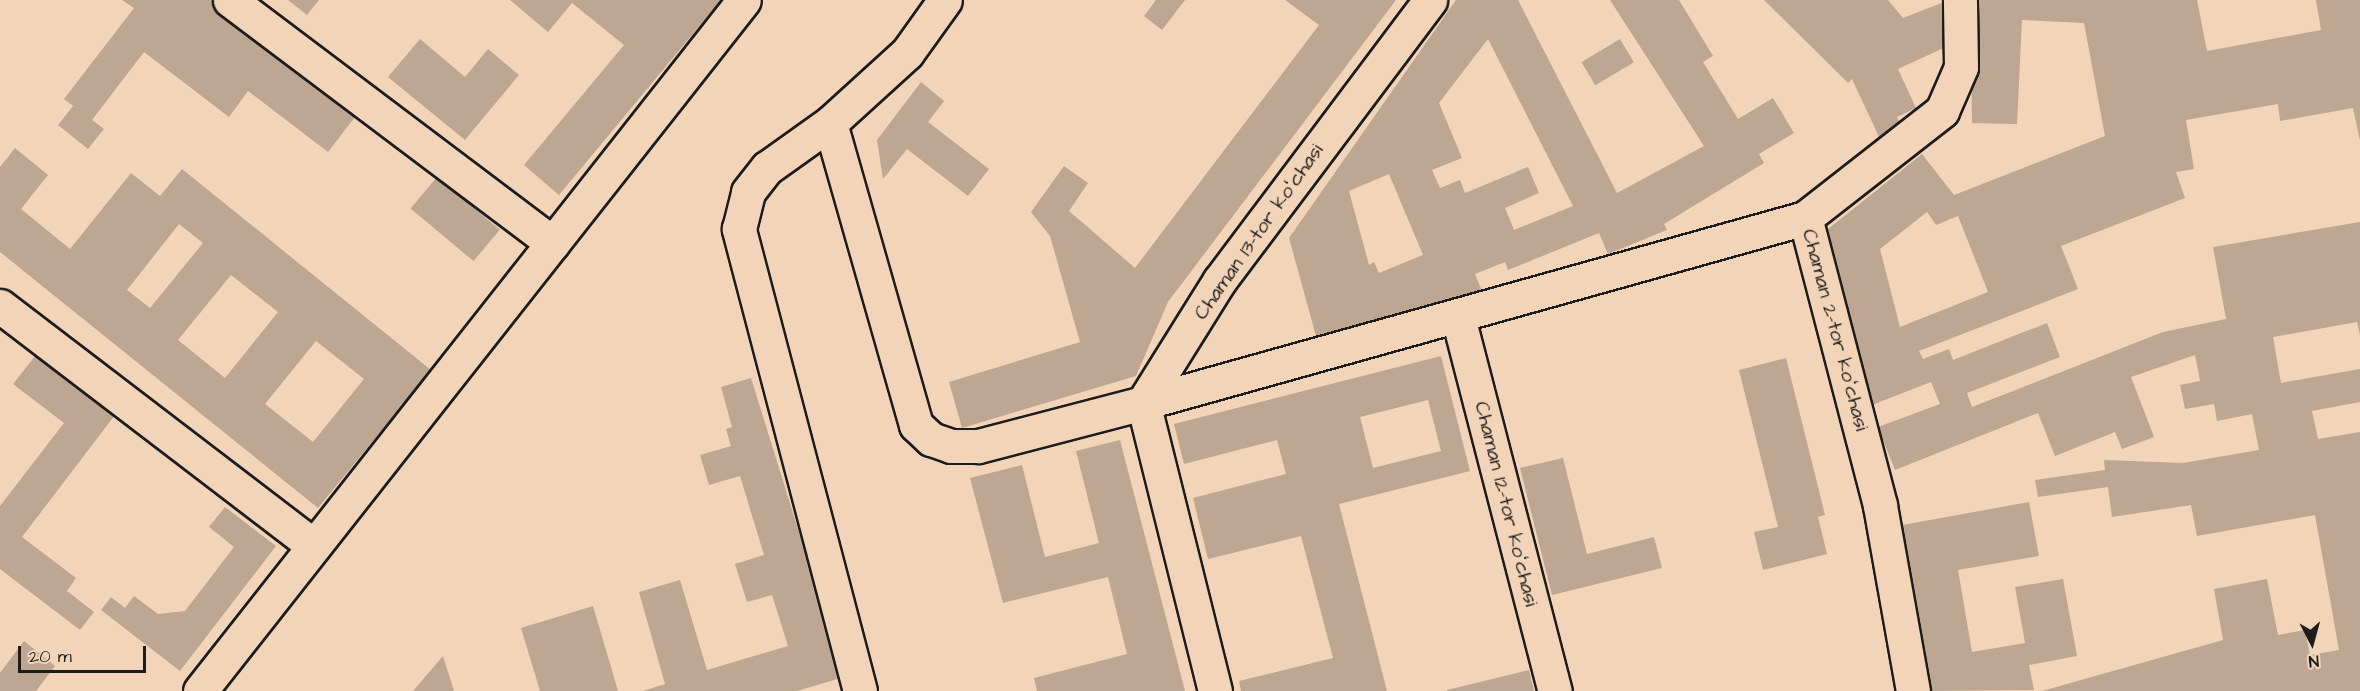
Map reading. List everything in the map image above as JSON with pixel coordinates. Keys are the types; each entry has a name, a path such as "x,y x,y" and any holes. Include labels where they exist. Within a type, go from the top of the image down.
{"street":[{"path":"230,0 553,243"},
{"path":"200,691 744,0"},
{"path":"861,691 739,229 748,192 767,168 830,123 907,52 945,0"},
{"name":"Chaman 13-tor koʻchasi","path":"1143,403 1220,280 1430,0"},
{"name":"Chaman 2-tor koʻchasi","path":"1913,691 1880,505 1805,218 1942,111 1961,67 1960,0"},
{"path":"830,123 916,425 931,439 951,446 978,446 1143,403 1458,317 1805,218"},
{"path":"0,306 314,546"},
{"name":"Chaman 12-tor koʻchasi","path":"1458,317 1555,691"},
{"path":"1143,403 1215,691"}],"building":[{"path":"122,0 210,0 358,113 328,152 248,91 229,117 144,52 92,120 104,129 88,149 58,125 73,106 64,99 134,8"},
{"path":"288,0 319,0 307,15"},
{"path":"510,0 721,0 559,195 524,165 624,45 572,3 548,32"},
{"path":"1156,0 1185,0 1162,30 1144,16"},
{"path":"1285,0 1396,0 1168,302 1136,376 962,428 949,382 1080,342 1050,236 1031,212 1064,166 1088,183 1069,211 1135,268 1319,25"},
{"path":"1456,0 1518,0 1617,193 1704,146 1610,0 1679,0 1713,56 1703,62 1738,119 1773,98 1794,133 1759,154 1764,163 1664,224 1667,230 1608,254 1599,233 1508,270 1505,262 1475,274 1482,291 1316,336 1289,238","holes":["1488,39 1573,206 1514,230 1505,208 1539,193 1528,167 1465,193 1460,180 1440,188 1432,170 1462,158 1439,103","1389,174 1423,255 1379,273 1374,262 1369,265 1349,191"]},
{"path":"1764,0 1888,0 1903,18 1944,2 1948,46 1898,69 1916,108 1897,117 1903,129 1880,139 1852,79 1848,83"},
{"path":"1970,0 2197,0 2207,51 2321,30 2316,0 2360,0 2360,141 2353,108 2280,121 2278,104 2186,120 2194,169 2176,172 2185,198 2061,246 2078,289 1919,351 1923,359 1949,349 1953,360 2047,323 2060,357 1967,393 1972,407 2163,332 2226,319 2213,247 2360,222 2360,335 2357,322 2273,337 2281,383 2360,369 2360,402 2312,411 2318,439 2360,432 2360,691 2042,691 2223,640 2214,589 2267,579 2278,635 2305,630 2310,655 2339,650 2315,515 2197,536 2191,505 2112,517 2108,487 2038,497 2035,480 2105,470 2104,460 2183,463 2259,450 2252,414 2217,421 2214,404 2185,409 2180,385 2200,381 2195,355 2131,377 2154,437 2122,449 2115,432 2055,456 2038,413 1895,470 1878,427 1940,404 1931,382 1872,405 1828,229 1922,154 1954,195 2105,136 2084,23 2022,20 2017,124 1972,123","holes":["1927,212 1936,225 1958,216 1988,292 1900,327 1880,249"]},
{"path":"420,39 465,77 488,49 519,75 465,140 388,77"},
{"path":"1620,39 1634,62 1595,85 1581,62"},
{"path":"921,82 944,101 928,122 989,169 968,196 907,149 883,179 877,140"},
{"path":"15,148 48,175 21,209 70,249 131,173 160,196 182,169 431,370 318,508 0,252 0,167","holes":["179,224 203,243 150,308 127,290","231,275 278,312 225,378 178,340","316,341 364,379 313,442 265,404"]},
{"path":"437,177 500,230 473,261 411,208"},
{"path":"39,351 118,411 22,537 76,578 67,591 94,612 80,630 0,569 0,506 64,423 13,384"},
{"path":"1441,356 1470,471 1339,504 1387,691 1241,691 1239,681 1333,658 1301,536 1208,559 1193,498 1286,474 1277,440 1184,464 1174,424","holes":["1428,400 1441,451 1373,468 1360,417"]},
{"path":"1786,358 1825,515 1818,517 1827,554 1763,570 1754,532 1778,527 1739,370"},
{"path":"751,378 844,677 797,691 643,691 665,684 639,592 680,580 707,670 788,646 772,595 747,602 735,564 764,555 740,476 709,485 700,455 731,446 726,429 732,427 721,387"},
{"path":"1120,440 1185,691 1037,691 1034,678 1127,654 1108,577 1003,603 970,478 1022,465 1045,557 1099,543 1076,451"},
{"path":"1563,458 1587,554 1654,537 1662,568 1552,595 1520,468"},
{"path":"2029,502 2039,556 1958,570 1972,652 2025,643 2015,587 2063,579 2077,656 2029,665 2034,690 1926,691 1897,526"},
{"path":"225,507 276,546 180,671 101,610 111,597 125,608 134,596 158,614 185,611 234,547 209,527"},
{"path":"593,606 618,691 540,691 521,628"},
{"path":"24,641 55,666 36,691 0,691 0,673"},
{"path":"443,656 454,691 413,691"},
{"path":"1529,670 1534,691 1447,691 1447,690"}]}
